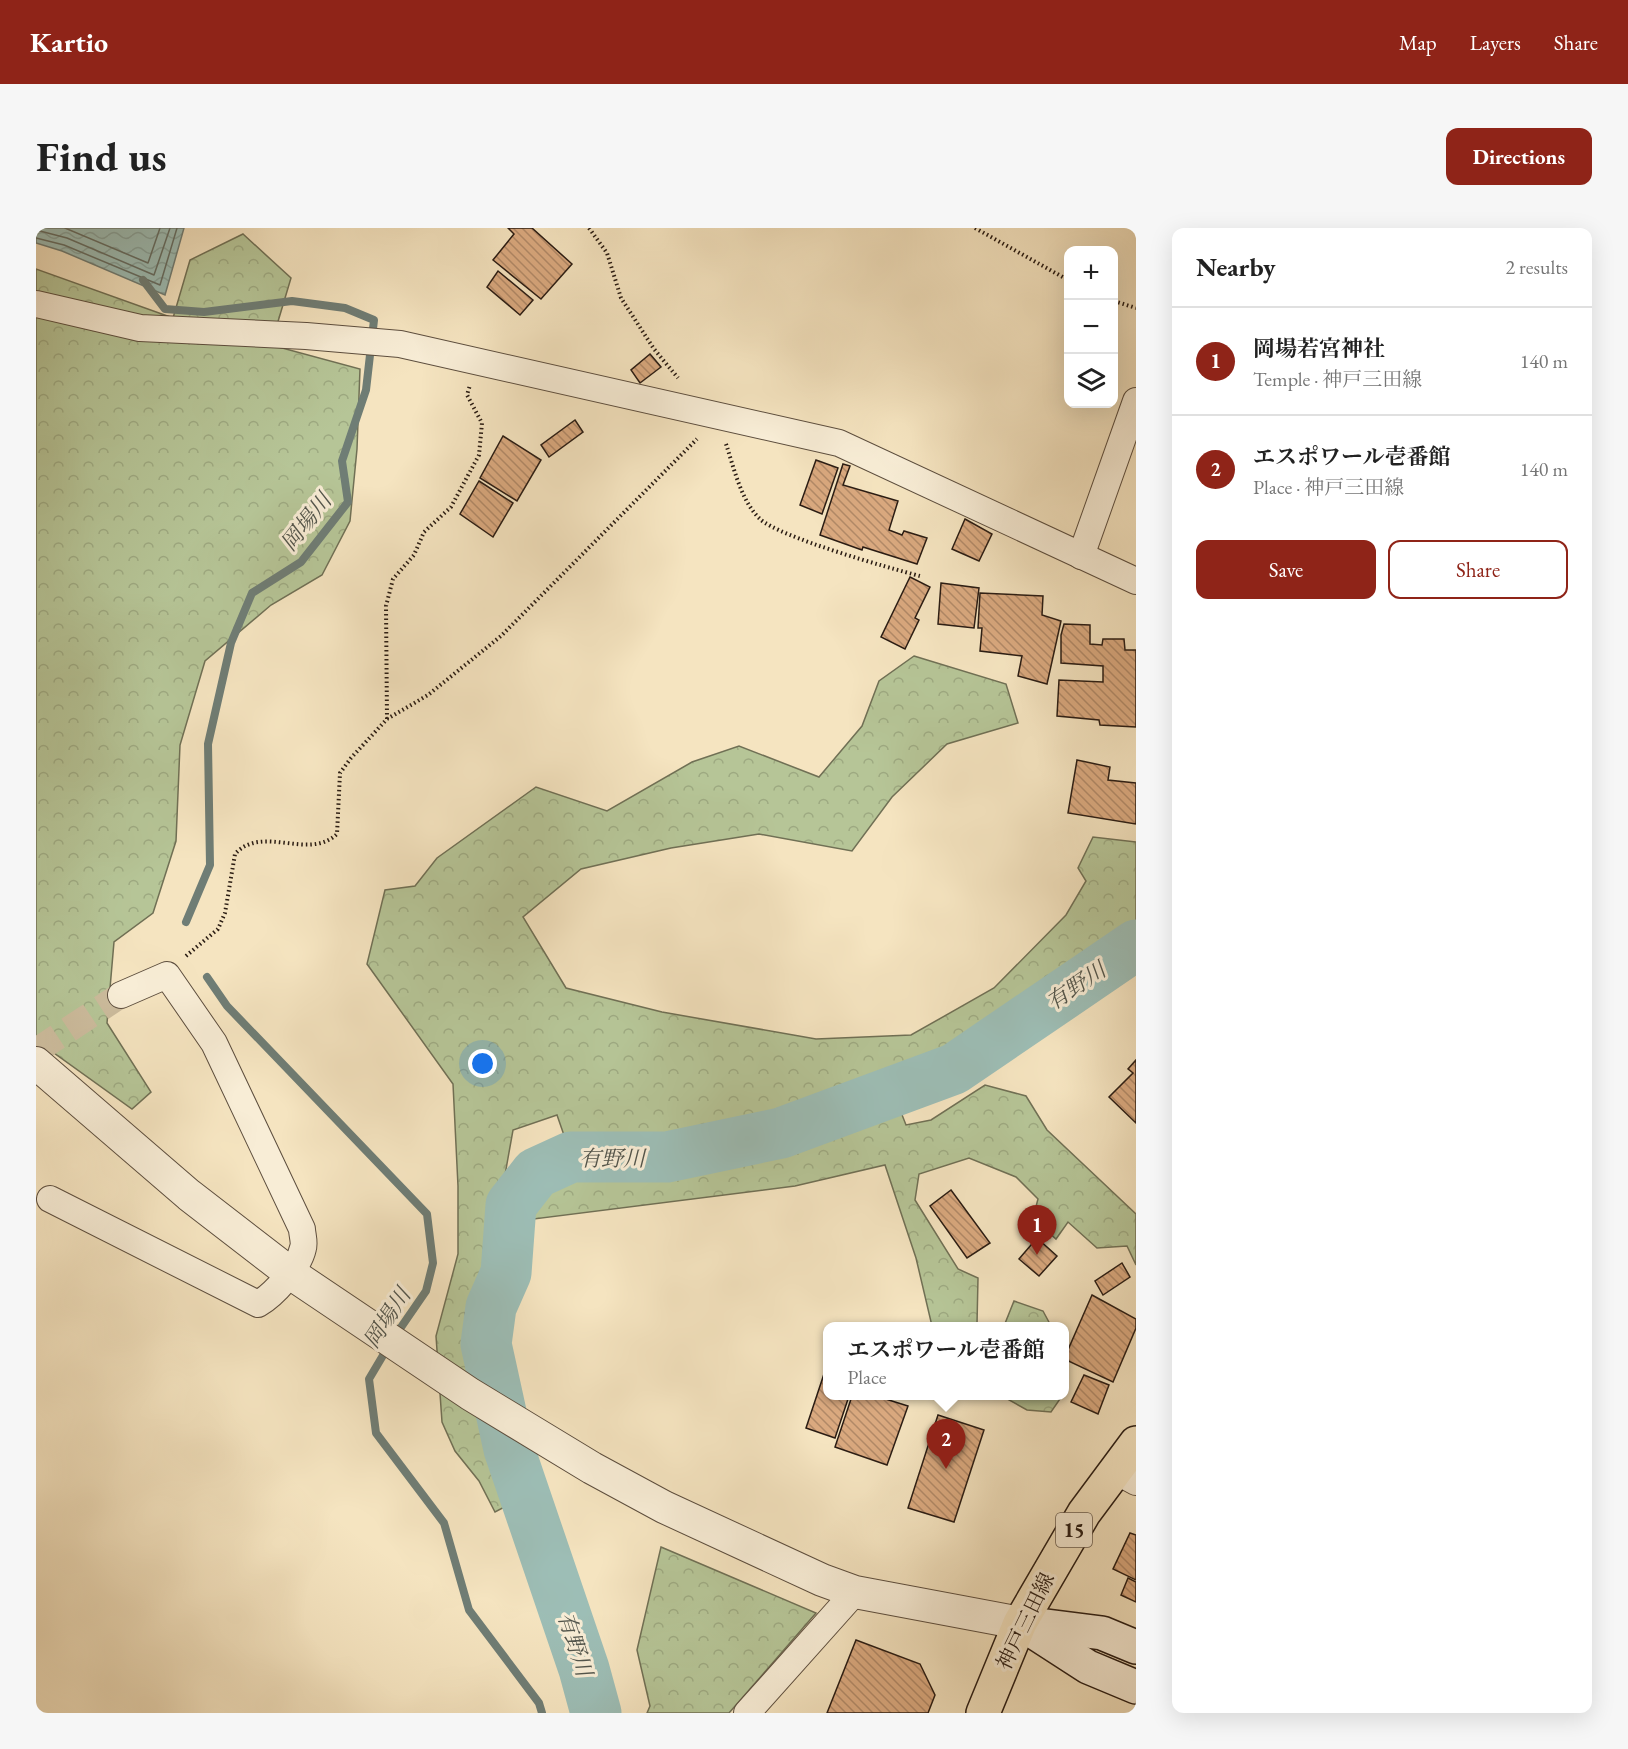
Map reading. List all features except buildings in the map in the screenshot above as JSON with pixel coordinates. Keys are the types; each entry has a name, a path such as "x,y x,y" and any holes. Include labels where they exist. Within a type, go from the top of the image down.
{"main road":[{"name":"神戸三田線","path":"982,1713 1020,1623 1084,1513 1125,1476 1136,1443"},
{"path":"1020,1623 1102,1633 1136,1647"},
{"path":"1020,1623 1088,1667 1136,1687"}],"street":[{"path":"36,304 140,328 306,336 400,344 839,443 990,511 1136,581"},
{"path":"1081,556 1136,401"},
{"path":"50,1199 258,1304 268,1299 290,1274 303,1248 302,1228 214,1043 167,975 121,995"},
{"path":"36,1063 189,1195 290,1274 372,1329 592,1468 664,1507 822,1580 855,1592 1020,1623"},
{"path":"747,1713 855,1592"}],"path":[{"path":"589,228 607,254 621,298 654,349 723,433 747,502 760,520 791,535 920,576"},
{"path":"975,228 1064,278"},
{"path":"1118,303 1136,308"},
{"path":"387,719 386,606 393,579 414,555 424,532 451,507 471,472 479,455 483,438 482,423 467,395 471,381 500,366"},
{"path":"195,946 218,929 235,854 241,848 259,841 308,845 329,842 337,834 340,772 351,758 387,719 428,695 501,636 705,431 709,422 708,412"}],"green space":[{"path":"243,234 291,278 271,345 360,369 357,449 350,521 322,575 271,605 205,661 180,745 176,841 153,913 114,942 107,1023 151,1092 132,1109 36,1040 36,269 173,318 190,260"},
{"path":"914,656 1006,684 1018,723 947,744 892,797 852,851 759,834 671,848 581,869 523,917 566,988 662,1012 816,1039 911,1035 994,988 1066,915 1086,881 1078,868 1093,837 1136,842 1136,960 1075,1006 978,1064 895,1097 906,1125 931,1120 985,1085 1026,1096 1047,1130 1136,1214 1136,1265 1127,1246 1097,1248 1068,1222 1056,1239 1033,1218 1038,1199 1016,1177 969,1158 919,1174 915,1200 958,1269 978,1278 977,1322 931,1322 916,1258 885,1165 795,1186 526,1220 526,1169 566,1141 557,1115 513,1130 503,1186 494,1269 465,1313 475,1362 516,1501 495,1512 479,1481 455,1451 442,1422 436,1336 458,1254 458,1186 453,1084 367,964 385,890 415,886 437,858 536,787 607,811 692,762 739,746 819,777 862,726 879,681"},
{"path":"1014,1301 1043,1311 1049,1322 1006,1322"},
{"path":"1009,1400 1059,1400 1051,1412 1027,1410"},
{"path":"661,1547 816,1613 729,1713 647,1713 650,1706 637,1650"}],"water":[{"path":"36,228 184,228 165,295 62,251 36,243"}],"waterway":[{"name":"岡場川","path":"143,280 165,309 204,312 292,301 345,308 374,320 366,390 342,461 348,502 301,562 252,593 231,643 208,744 210,865 186,922"},
{"name":"有野川","path":"596,1713 584,1669 509,1449 486,1344 491,1307 506,1273 511,1205 536,1173 571,1157 667,1157 781,1133 954,1069 1136,945"},
{"name":"岡場川","path":"207,977 227,1006 427,1214 433,1263 426,1291 395,1336"},
{"name":"岡場川","path":"388,1347 369,1379 376,1433 444,1523 469,1610 539,1703 542,1713"}],"tunnel":[{"path":"36,1051 121,995"}],"place":[{"name":"岡場若宮神社","path":"1037,1255"},
{"name":"エスポワール壱番館","path":"946,1469"}]}
